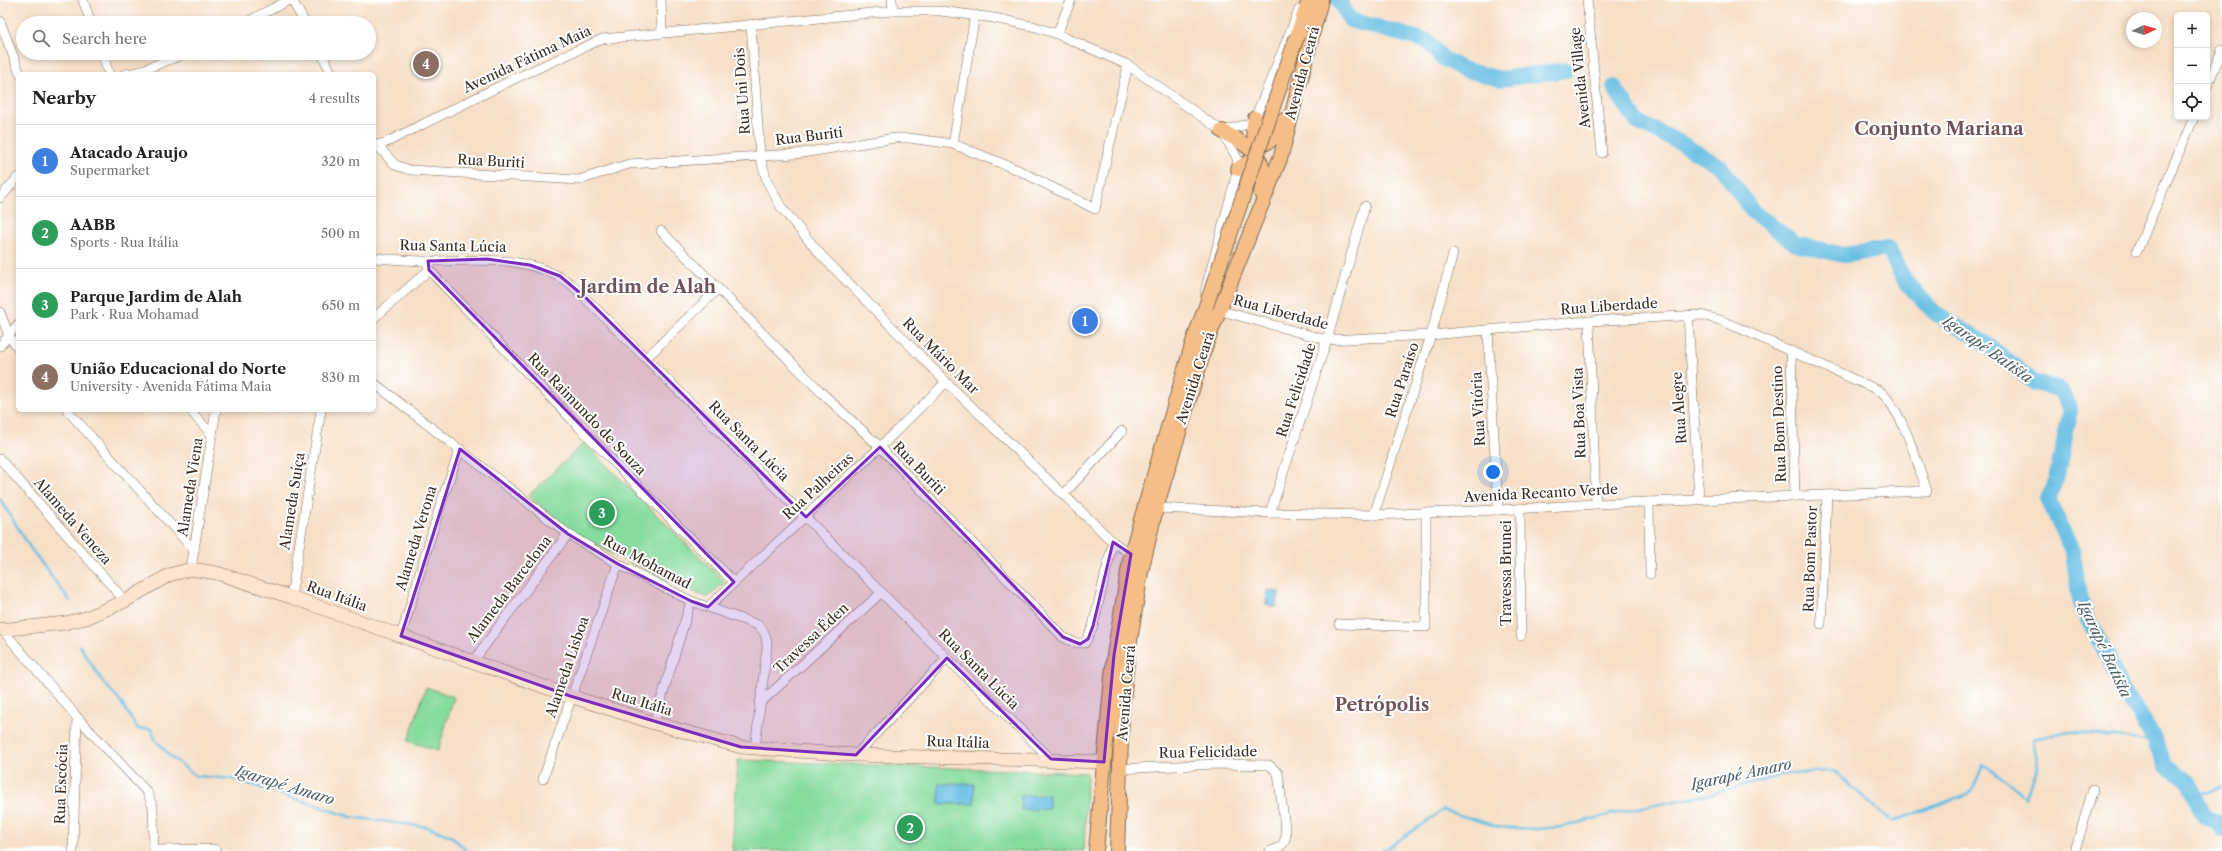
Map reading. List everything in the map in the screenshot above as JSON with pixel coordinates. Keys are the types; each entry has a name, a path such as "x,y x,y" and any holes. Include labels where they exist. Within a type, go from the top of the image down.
{"main road":[{"name":"Avenida Ceará","path":"1096,851 1114,655 1130,554 1297,36 1307,0"},
{"name":"Avenida Ceará","path":"1119,773 1128,653 1141,572 1164,477 1209,309 1253,225 1281,156 1321,0"},
{"path":"1255,118 1253,130 1255,139 1266,143 1272,140 1280,130 1301,75"},
{"path":"1222,131 1242,143 1262,162 1264,180 1253,225"},
{"path":"1238,169 1247,163 1263,170"},
{"path":"1107,851 1110,814 1119,773"},
{"path":"1117,851 1119,773"}],"street":[{"path":"83,0 89,16"},
{"path":"258,16 289,0"},
{"path":"292,0 301,16"},
{"path":"661,0 662,33"},
{"path":"892,0 893,11"},
{"path":"1058,34 1071,0"},
{"name":"Avenida Ceará","path":"1255,118 1290,32 1307,0"},
{"name":"Avenida Village","path":"1587,0 1602,153"},
{"name":"Avenida Fátima Maia","path":"376,144 387,142 584,45 602,39 893,11 941,11 975,15 1036,27 1058,34 1128,66 1222,131"},
{"path":"953,144 975,15"},
{"path":"0,21 19,72"},
{"name":"Rua Uni Dois","path":"751,24 760,156"},
{"path":"2208,84 2222,50"},
{"path":"104,60 107,72"},
{"path":"138,72 168,60"},
{"path":"325,60 331,72"},
{"name":"Rua Buriti","path":"376,144 396,165 410,170 579,180 629,164 796,154 895,138 921,139 953,144 1018,170 1096,209 1128,66"},
{"path":"1238,169 1237,158 1222,131 1248,124 1255,118"},
{"path":"2137,251 2193,120"},
{"name":"Rua Mário Mar","path":"760,156 767,181 781,207 822,255 946,382 1113,542 1130,554"},
{"name":"Avenida Ceará","path":"1209,309 1205,292 1238,169"},
{"path":"0,198 16,179"},
{"name":"Rua Felicidade","path":"1270,513 1327,340 1365,206"},
{"name":"Rua Buriti","path":"661,231 822,393 880,448 1062,637 1075,643 1085,643 1093,626 1113,542"},
{"name":"Rua Paraíso","path":"1374,514 1431,335 1453,254"},
{"name":"Rua Santa Lúcia","path":"376,258 428,265 487,258 510,261 537,267 555,274 571,284 947,658 1051,759"},
{"path":"376,316 428,265"},
{"name":"Rua Raimundo de Souza","path":"428,265 579,427 734,582"},
{"path":"646,358 718,288"},
{"name":"Rua Liberdade","path":"1209,309 1327,340 1431,335 1589,321 1688,315 1720,320 1880,391 1890,400 1911,447 1927,491"},
{"path":"0,312 9,336 16,345"},
{"name":"Rua Alegre","path":"1688,315 1699,500"},
{"name":"Rua Boa Vista","path":"1589,321 1596,504"},
{"path":"0,346 16,327"},
{"name":"Rua Vitória","path":"1488,330 1498,510"},
{"name":"Rua Bom Destino","path":"1791,352 1795,496"},
{"name":"Rua Palheiras","path":"708,607 880,448 946,382"},
{"name":"Rua Mohamad","path":"376,385 568,534 618,564 691,601 758,625 766,634 767,647 759,704 755,749"},
{"path":"69,412 194,550"},
{"path":"192,412 212,435"},
{"name":"Alameda Viena","path":"192,569 216,412"},
{"name":"Alameda Suíça","path":"291,597 321,412"},
{"path":"1064,494 1122,432"},
{"name":"Alameda Verona","path":"401,636 441,503 460,449"},
{"name":"Alameda Veneza","path":"0,459 125,601"},
{"name":"Avenida Recanto Verde","path":"1156,508 1270,513 1374,514 1927,491"},
{"name":"Rua Bom Pastor","path":"1821,624 1826,496"},
{"path":"1649,502 1650,574"},
{"name":"Travessa Brunei","path":"1520,509 1521,636"},
{"path":"1339,624 1426,627 1426,512"},
{"name":"Alameda Barcelona","path":"474,660 568,534"},
{"name":"Alameda Lisboa","path":"543,779 570,696 618,564"},
{"path":"1,629 65,623 86,618 125,601 169,575 192,569"},
{"name":"Rua Itália","path":"192,569 217,573 291,597 474,660 570,696 654,723 755,749 856,755 1051,759 1104,762"},
{"name":"Travessa Éden","path":"759,704 882,592"},
{"path":"654,723 691,601"},
{"path":"1,629 77,717 141,783 151,799 153,807 154,850 214,849 216,851"},
{"path":"856,755 947,658"},
{"name":"Rua Escócia","path":"73,851 77,717"},
{"name":"Rua Felicidade","path":"1119,773 1214,764 1269,765 1278,773 1286,835 1284,844 1279,848 1270,851"},
{"path":"2075,851 2093,788"}],"highlighted area":[{"path":"487,259 530,265 560,276 586,298 806,517 880,447 1063,637 1080,644 1088,639 1093,626 1113,542 1131,554 1114,655 1104,762 1051,759 947,658 856,755 741,747 570,696 401,636 460,449 568,534 618,564 691,601 708,607 734,582 429,270 428,261"}],"green space":[{"path":"584,443 725,582 707,598 614,555 569,529 528,496"},
{"path":"426,687 454,697 438,751 408,741"},
{"path":"738,760 1087,773 1084,851 732,851"}],"water":[{"path":"1267,590 1279,592 1277,607 1266,605"},
{"path":"939,784 974,784 974,804 939,804"},
{"path":"1049,795 1049,809 1021,810 1021,796"}],"waterway":[{"name":"Igarapé Batista","path":"1339,0 1350,20 1427,41 1442,58 1462,69 1500,79 1566,70"},
{"name":"Igarapé Batista","path":"1614,87 1637,122 1679,142 1721,167 1753,212 1796,244 1844,255 1888,249 1905,281 1936,314 1988,345 2035,383 2060,390 2070,409 2070,414 2055,484 2048,499 2073,553 2079,596 2086,616 2109,659 2123,693 2138,712 2154,739 2166,766 2189,782 2204,816 2217,822 2222,829"},
{"name":"Igarapé Amaro","path":"0,499 31,549 70,601"},
{"name":"Igarapé Amaro","path":"80,646 103,682 118,698 138,729 151,729 155,739 170,756 196,776 234,779 351,817 427,827 451,836 467,851"},
{"name":"Igarapé Amaro","path":"1383,851 1443,810 1499,827 1536,829 1562,827 1628,810 1707,795 1791,773 1834,771 1892,822 1972,792 1983,764 2014,786 2024,798 2038,767 2033,739 2068,731 2155,742"},
{"path":"2194,794 2210,792 2222,787"}],"place":[{"name":"União Educacional do Norte","path":"426,64"},
{"name":"Atacado Araujo","path":"1085,321"},
{"name":"Parque Jardim de Alah","path":"602,513"},
{"name":"AABB","path":"910,828"}],"district":[{"name":"Conjunto Mariana","path":"1939,129"},
{"name":"Jardim de Alah","path":"648,287"},
{"name":"Petrópolis","path":"1382,705"}]}
